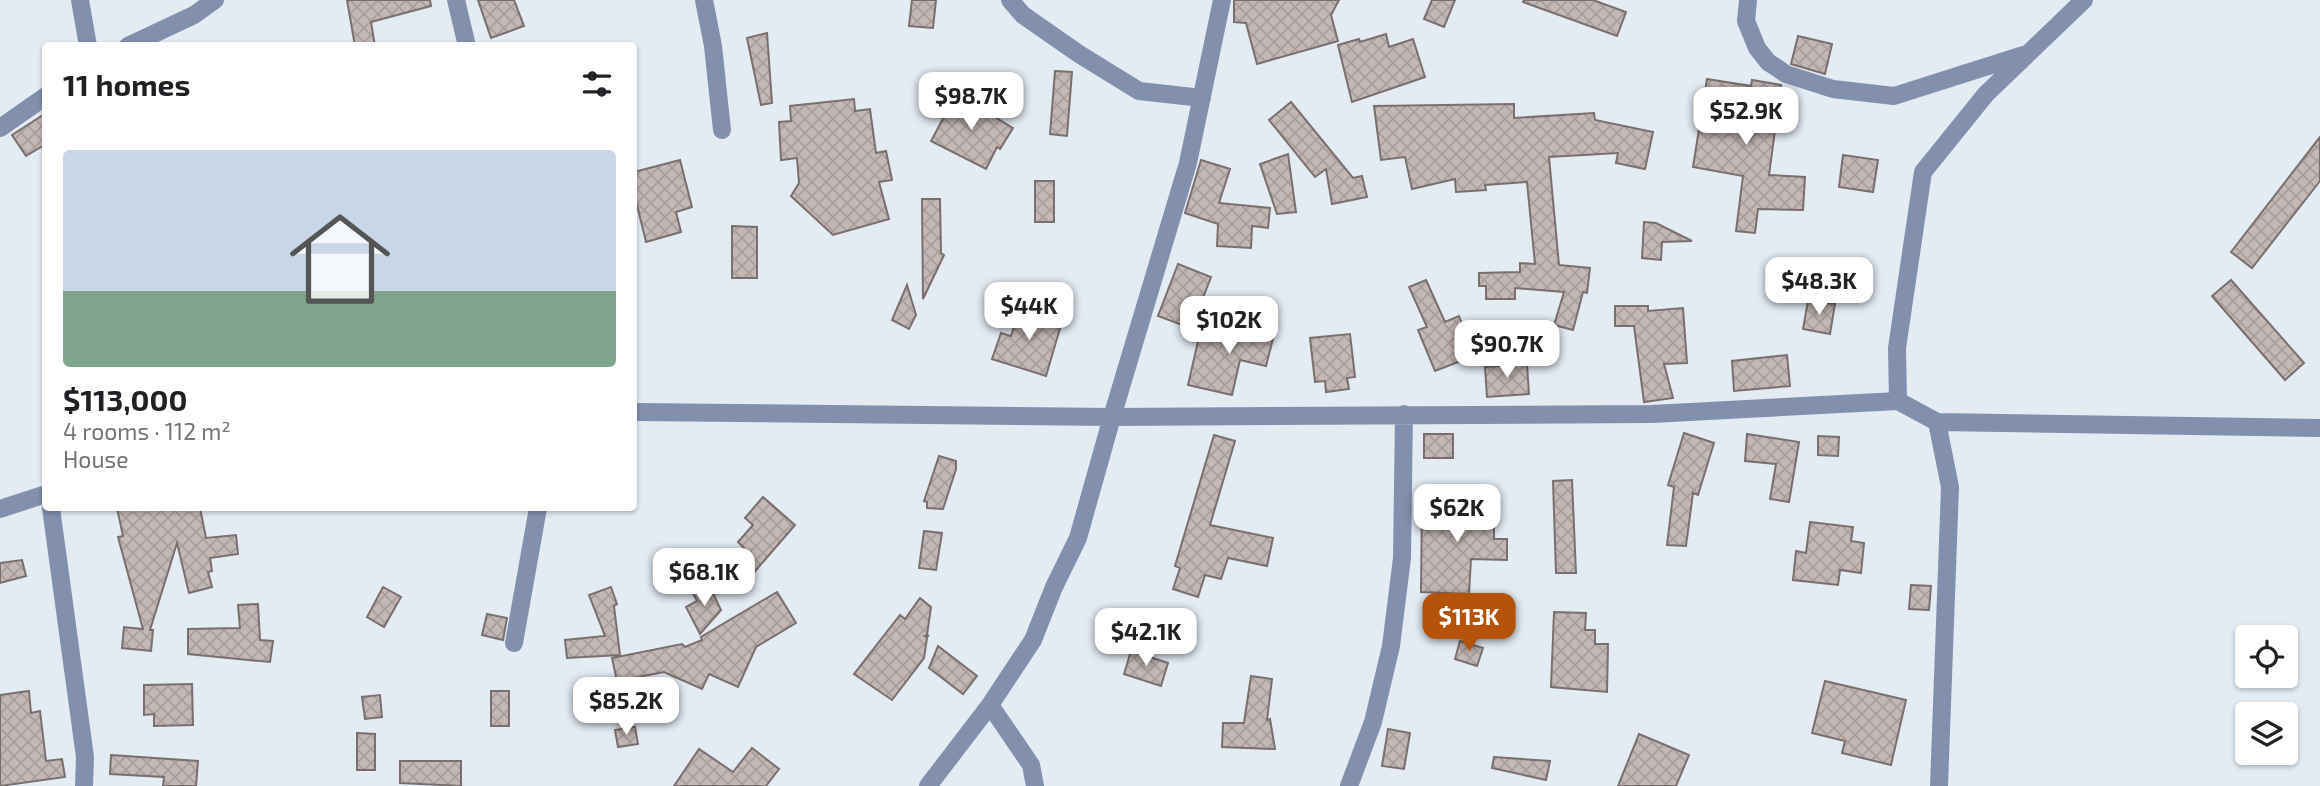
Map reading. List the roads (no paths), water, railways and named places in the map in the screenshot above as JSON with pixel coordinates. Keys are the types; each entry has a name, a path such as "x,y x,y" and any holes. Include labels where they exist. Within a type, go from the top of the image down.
{"street":[{"path":"80,0 87,42"},
{"path":"137,42 194,15 215,0"},
{"path":"456,0 466,42"},
{"path":"704,0 713,46 722,130"},
{"path":"1010,0 1023,16 1139,91 1202,98"},
{"path":"928,786 990,705 1034,640 1055,587 1079,538 1188,163 1222,0"},
{"path":"1748,0 1746,20 1757,48 1768,62 1786,74 1833,89 1894,96 2029,53"},
{"path":"1898,401 1897,348 1923,172 1986,94 2084,0"},
{"path":"0,128 42,99"},
{"path":"637,412 1112,417 1651,414 1898,401 1937,422 2320,428"},
{"path":"1349,786 1373,722 1391,646 1402,558 1404,414"},
{"path":"1937,422 1950,487 1939,786"},
{"path":"0,509 42,495"},
{"path":"51,511 85,757 84,786"},
{"path":"514,643 537,511"},
{"path":"990,705 1031,765 1035,786"}]}
